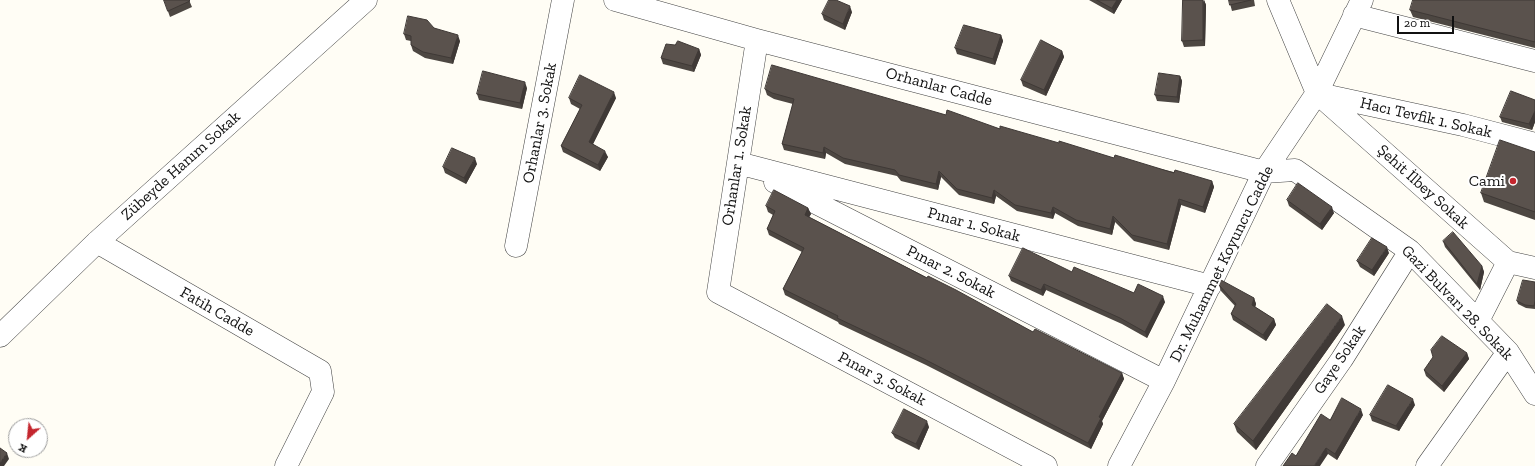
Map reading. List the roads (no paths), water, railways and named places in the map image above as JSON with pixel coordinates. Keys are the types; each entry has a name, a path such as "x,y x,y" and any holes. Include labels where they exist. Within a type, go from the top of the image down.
{"street":[{"name":"Zübeyde Hanım Sokak","path":"0,336 97,242 366,0"},
{"name":"Orhanlar 3. Sokak","path":"516,246 563,0"},
{"name":"Orhanlar Cadde","path":"615,0 757,40 1264,172"},
{"path":"1278,0 1318,93"},
{"path":"1358,7 1535,61"},
{"name":"Dr. Muhammet Koyuncu Cadde","path":"1128,462 1164,381 1264,172 1318,93 1358,7"},
{"name":"Orhanlar 1. Sokak","path":"718,292 757,40"},
{"name":"Hacı Tevfik 1. Sokak","path":"1318,93 1463,125 1535,144"},
{"name":"Şehit İlbey Sokak","path":"1318,93 1508,262 1535,268"},
{"name":"Pınar 1. Sokak","path":"738,163 1210,286"},
{"name":"Pınar 2. Sokak","path":"738,163 1164,381"},
{"name":"Gazi Bulvarı 28. Sokak","path":"1264,172 1295,170 1410,251 1508,352 1535,394"},
{"name":"Fatih Cadde","path":"97,242 320,371 323,392 286,466"},
{"name":"Gaye Sokak","path":"1266,466 1342,359 1410,251"},
{"path":"1478,321 1508,262"},
{"name":"Pınar 3. Sokak","path":"718,292 1046,466"},
{"path":"1427,466 1508,352"}],"place":[{"name":"Cami","path":"1513,181"}]}
